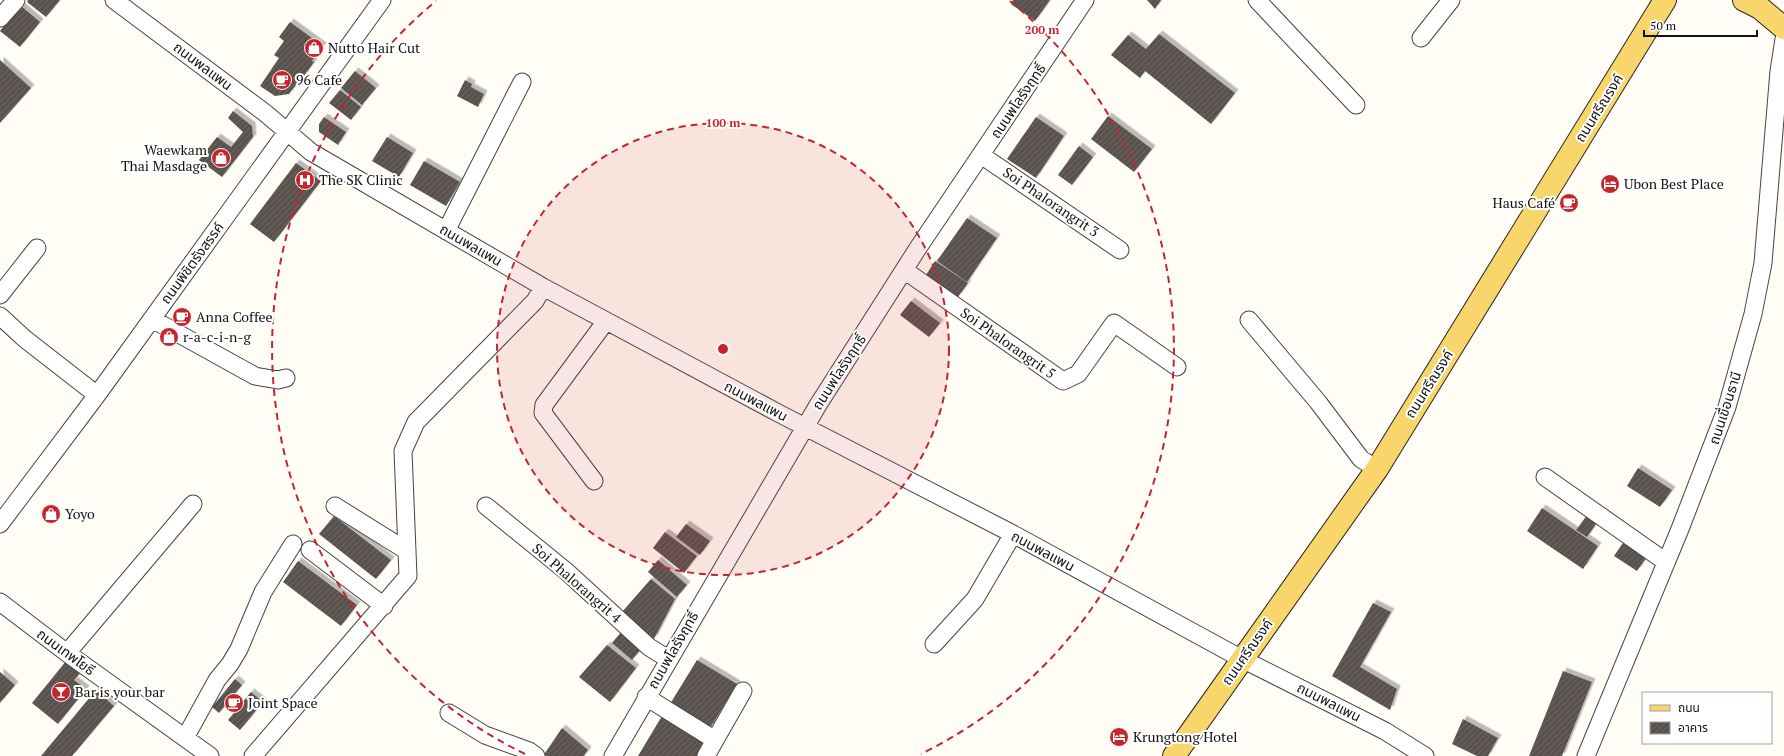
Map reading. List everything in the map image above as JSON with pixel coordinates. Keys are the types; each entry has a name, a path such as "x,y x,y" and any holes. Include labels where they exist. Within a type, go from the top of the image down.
{"main road":[{"name":"ถนนศรีณรงค์","path":"1174,756 1377,469 1665,0"},
{"path":"1744,0 1760,8 1784,28"}],"street":[{"path":"0,18 16,0"},
{"name":"ถนนพลแพน","path":"114,0 264,112 311,152 543,287 804,426 1013,534 1242,659 1385,731 1426,756"},
{"name":"ถนนพิชิตรังสรรค์","path":"0,524 97,395 382,0"},
{"name":"ถนนพโลรังฤทธิ์","path":"612,756 804,426 904,270 1086,0"},
{"path":"1257,0 1356,105"},
{"path":"1421,38 1451,0"},
{"name":"ถนนเขื่อนธานี","path":"1586,756 1666,562 1727,407 1753,314 1763,263 1781,95 1784,39"},
{"path":"446,231 522,82"},
{"name":"Soi Phalorangrit 3","path":"981,155 1120,250"},
{"path":"0,295 37,248"},
{"name":"Soi Phalorangrit 5","path":"904,270 1063,381 1078,374 1114,323 1177,367"},
{"path":"253,756 384,606 408,576 403,451 416,422 535,301 543,287"},
{"path":"0,316 25,340 97,395"},
{"path":"152,319 255,376 278,380 286,378"},
{"path":"1249,320 1318,402 1361,459 1377,469"},
{"path":"594,482 542,413 544,405 606,321"},
{"path":"1546,478 1666,562"},
{"path":"67,653 193,504"},
{"path":"335,506 407,550"},
{"name":"Soi Phalorangrit 4","path":"486,506 566,571 649,647 668,659"},
{"path":"934,644 975,599 1013,534"},
{"path":"185,738 217,680 230,664 239,649 263,592 293,544"},
{"path":"310,550 384,606"},
{"name":"ถนนเทพโยธี","path":"0,602 67,653 210,756"},
{"path":"706,756 743,691"},
{"path":"646,697 715,740"},
{"path":"449,713 485,735 529,751 536,756"}],"building":[{"path":"28,0 60,0 46,17 27,2"},
{"path":"1013,0 1050,0 1035,21 1011,4"},
{"path":"1147,0 1161,0 1155,9"},
{"path":"20,5 40,22 20,47 0,31"},
{"path":"290,22 323,46 312,61 314,62 289,94 275,96 260,86 279,58 274,55 284,41 279,37"},
{"path":"1159,34 1235,93 1211,124 1145,71 1140,78 1111,55 1128,35 1146,49"},
{"path":"0,60 31,88 0,123"},
{"path":"355,71 376,88 362,105 341,88"},
{"path":"465,80 472,84 471,87 484,94 478,107 457,96"},
{"path":"340,90 361,107 351,120 329,103"},
{"path":"233,111 252,126 253,137 222,177 199,160 217,137 231,147 243,132 228,118"},
{"path":"1108,116 1152,149 1134,172 1091,139"},
{"path":"324,117 346,132 338,145 319,132 319,124"},
{"path":"1036,117 1064,136 1036,178 1007,159"},
{"path":"387,137 413,153 399,177 372,161"},
{"path":"1079,146 1093,157 1072,185 1058,175"},
{"path":"424,161 460,182 446,206 410,185"},
{"path":"296,163 321,181 274,242 250,224"},
{"path":"967,218 997,238 967,282 937,261"},
{"path":"935,261 968,283 958,297 926,275"},
{"path":"911,301 940,323 929,337 900,315"},
{"path":"1638,468 1672,490 1660,507 1627,486"},
{"path":"1542,508 1598,546 1583,569 1527,531"},
{"path":"1588,514 1598,521 1587,537 1576,530"},
{"path":"334,516 391,560 376,579 319,534"},
{"path":"686,524 710,541 700,555 676,537"},
{"path":"665,532 697,556 684,573 653,548"},
{"path":"1625,540 1648,555 1637,571 1614,556"},
{"path":"658,560 687,585 677,597 648,572"},
{"path":"298,561 357,605 341,626 283,582"},
{"path":"651,579 675,599 654,639 622,612"},
{"path":"1373,603 1391,612 1360,667 1397,689 1390,710 1332,676"},
{"path":"622,631 642,648 632,660 612,643"},
{"path":"607,645 636,668 610,702 579,677"},
{"path":"67,660 81,672 74,680 86,689 58,724 32,703"},
{"path":"697,660 737,684 710,728 670,704"},
{"path":"1563,671 1592,682 1562,756 1529,756"},
{"path":"0,672 15,685 0,703"},
{"path":"235,679 242,685 219,713 212,707"},
{"path":"96,690 114,706 72,756 41,756"},
{"path":"251,692 263,702 240,730 228,720"},
{"path":"662,716 705,742 697,756 638,756"},
{"path":"1463,719 1498,738 1488,756 1477,756 1452,744"},
{"path":"562,728 588,750 584,756 543,756"}],"place":[{"name":"Nutto Hair Cut","path":"314,48"},
{"name":"96 Cafe","path":"282,80"},
{"name":"Waewkam Thai Masdage","path":"221,158"},
{"name":"The SK Clinic","path":"305,180"},
{"name":"Ubon Best Place","path":"1610,184"},
{"name":"Haus Café","path":"1569,203"},
{"name":"Anna Coffee","path":"182,317"},
{"name":"r-a-c-i-n-g","path":"169,337"},
{"name":"Yoyo","path":"51,514"},
{"name":"Bar is your bar","path":"61,692"},
{"name":"Joint Space","path":"234,703"},
{"name":"Krungtong Hotel","path":"1119,737"}]}
